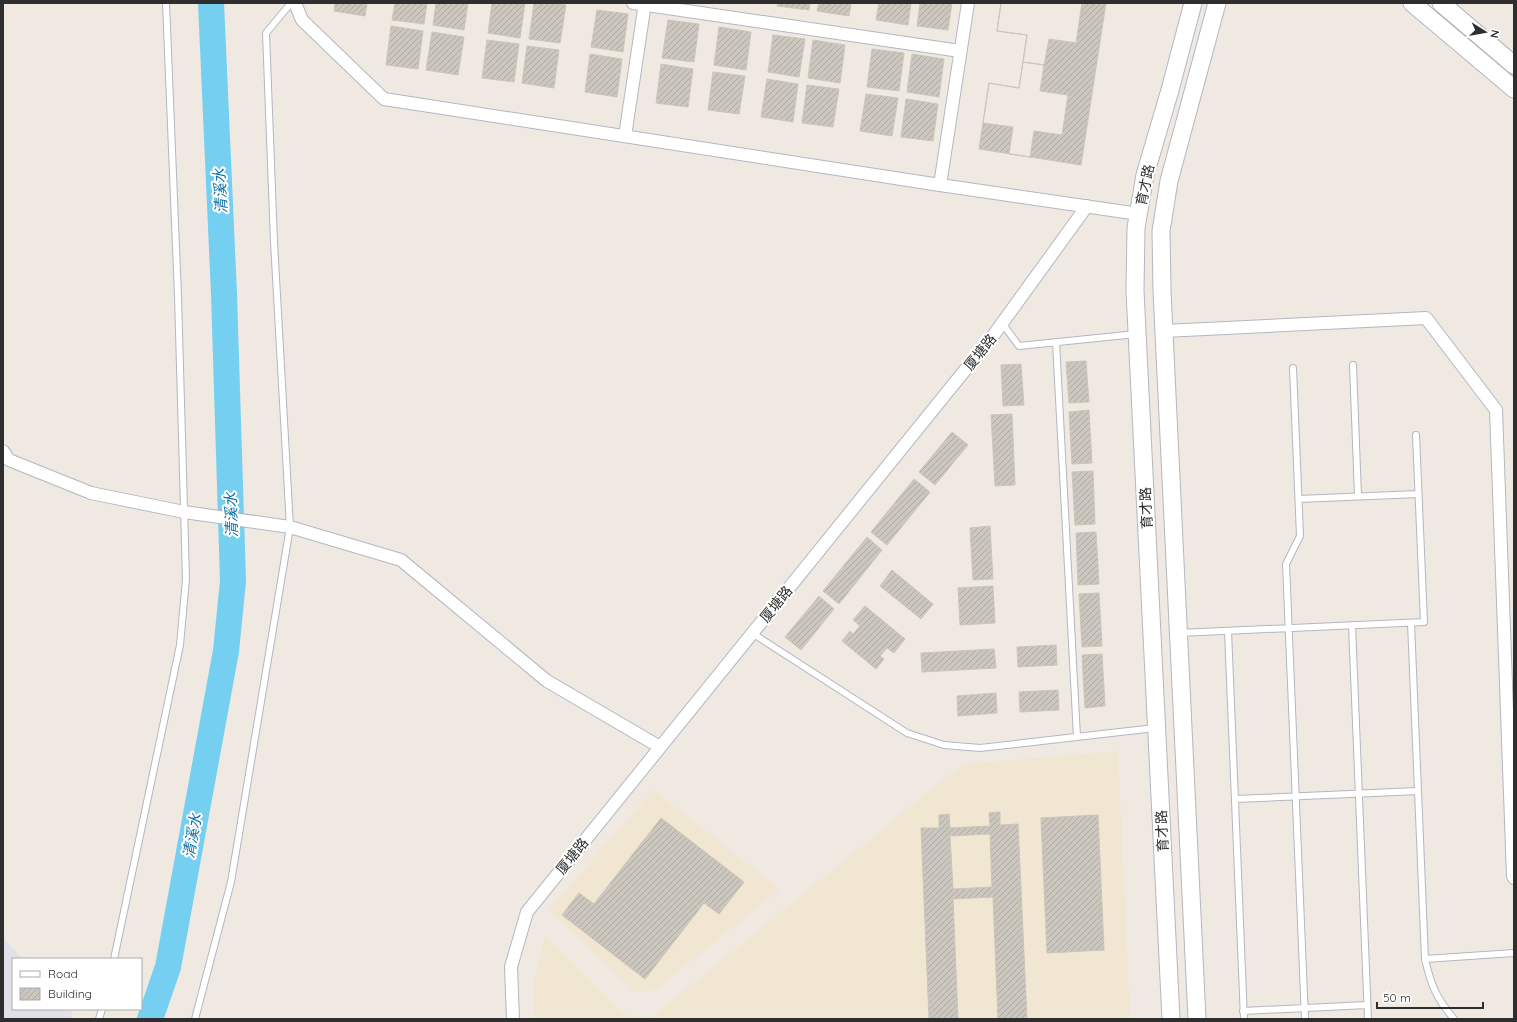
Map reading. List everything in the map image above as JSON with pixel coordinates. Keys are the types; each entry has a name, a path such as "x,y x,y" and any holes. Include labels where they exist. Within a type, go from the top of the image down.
{"main road":[{"name":"育才路","path":"1171,1019 1136,291 1136,228 1145,175 1170,90 1193,3"},
{"name":"育才路","path":"1197,1019 1164,331 1161,231 1169,181 1217,3"},
{"path":"1412,3 1514,90"},
{"path":"1441,3 1514,65"}],"street":[{"path":"295,3 302,20 384,99 940,185 1139,214"},
{"path":"940,185 968,3"},
{"path":"625,136 641,4 960,51"},
{"name":"厦塘路","path":"513,1019 511,967 527,912 1002,323 1087,206"},
{"path":"1164,331 1426,318 1496,410 1514,878"},
{"path":"3,452 9,460 91,493 184,512 272,523 400,560 547,681 660,747"}],"lane":[{"path":"114,958 180,645 186,579 178,296 166,3"},
{"path":"195,1019 231,882 290,527 274,242 266,34 291,3"},
{"path":"1002,323 1019,346 1138,334"},
{"path":"1056,342 1077,737"},
{"path":"1353,365 1358,496"},
{"path":"1293,368 1300,536 1286,564 1290,628 1305,1019"},
{"path":"1179,632 1424,622 1416,435"},
{"path":"1299,499 1418,494"},
{"path":"1411,623 1425,959 1430,983 1441,1005 1454,1019"},
{"path":"1352,625 1368,1019"},
{"path":"1228,630 1244,1019"},
{"path":"752,633 907,733 944,745 980,748 1157,727"},
{"path":"1235,799 1418,791"},
{"path":"1425,959 1514,952"},
{"path":"1243,1011 1367,1005"}],"shaded area":[{"path":"1118,751 1130,1019 534,1019 533,985 545,936 625,1015 652,1017 963,764"},
{"path":"653,790 780,889 655,990 637,993 549,910"},
{"path":"3,938 22,958 12,958 12,1010 72,1010 71,1019 3,1019"}],"building":[{"path":"335,3 367,3 365,16 334,11"},
{"path":"395,3 427,3 424,24 392,20"},
{"path":"436,3 468,3 464,30 433,25"},
{"path":"492,3 525,3 520,38 488,33"},
{"path":"534,3 566,5 560,43 529,39"},
{"path":"778,3 810,3 809,10 777,6"},
{"path":"819,3 851,3 849,16 817,11"},
{"path":"879,3 911,3 908,25 876,20"},
{"path":"920,3 952,3 948,30 917,26"},
{"path":"1001,3 1106,3 1081,165 979,149 989,83 1019,88 1027,35 997,31"},
{"path":"1001,3 1082,3 1076,43 1049,39 1044,65 1023,62 1027,35 997,31"},
{"path":"597,10 628,14 623,52 591,47"},
{"path":"668,20 699,24 694,62 662,58"},
{"path":"391,26 423,31 418,69 386,65"},
{"path":"719,27 751,32 746,70 714,65"},
{"path":"432,32 464,37 458,75 426,70"},
{"path":"773,35 805,39 799,77 768,72"},
{"path":"487,40 519,44 514,82 482,78"},
{"path":"813,40 845,45 840,83 808,78"},
{"path":"527,46 559,50 554,88 522,83"},
{"path":"872,49 904,53 899,91 867,87"},
{"path":"590,54 622,59 617,97 585,92"},
{"path":"912,54 944,59 939,97 907,92"},
{"path":"1023,62 1044,65 1040,91 1068,95 1062,135 1034,131 1030,157 1009,154 1013,127 983,123 989,83 1019,88"},
{"path":"661,64 693,69 688,107 656,103"},
{"path":"713,72 745,76 739,114 708,110"},
{"path":"767,79 798,84 793,122 761,117"},
{"path":"807,85 839,89 833,127 802,123"},
{"path":"866,94 898,98 892,136 860,131"},
{"path":"906,99 938,104 933,141 901,137"},
{"path":"1086,361 1089,402 1069,403 1066,362"},
{"path":"1021,364 1024,405 1003,406 1001,365"},
{"path":"1089,410 1092,463 1072,464 1069,412"},
{"path":"1012,414 1015,485 995,486 991,415"},
{"path":"952,432 968,445 935,485 919,472"},
{"path":"1093,471 1095,524 1075,525 1072,472"},
{"path":"914,479 930,492 887,545 871,532"},
{"path":"990,526 993,579 973,580 970,528"},
{"path":"1096,532 1099,584 1078,585 1076,533"},
{"path":"867,537 882,550 839,604 823,591"},
{"path":"892,570 933,604 921,619 880,586"},
{"path":"993,586 995,623 960,625 958,588"},
{"path":"1099,593 1102,646 1082,647 1079,594"},
{"path":"819,596 834,609 801,650 785,637"},
{"path":"865,606 905,639 894,653 887,648 880,656 884,659 876,669 842,641 850,631 853,634 860,626 853,620"},
{"path":"1056,645 1057,665 1018,667 1017,647"},
{"path":"994,649 996,668 922,672 921,653"},
{"path":"1102,654 1105,706 1085,708 1082,655"},
{"path":"1058,690 1059,710 1020,712 1019,692"},
{"path":"996,693 997,713 958,716 957,696"},
{"path":"1000,812 1000,825 1018,824 1027,1019 998,1019 993,897 953,899 958,1019 929,1019 921,828 939,828 939,815 949,814 950,828 990,826 989,813","holes":["990,834 992,887 953,889 950,836"]},
{"path":"1098,815 1104,950 1047,953 1041,818"},
{"path":"661,818 744,882 719,914 704,903 645,979 562,915 579,893 594,904"}],"waterway":[{"name":"清溪水","path":"150,1019 168,967 226,651 233,581 224,294 211,3"}]}
